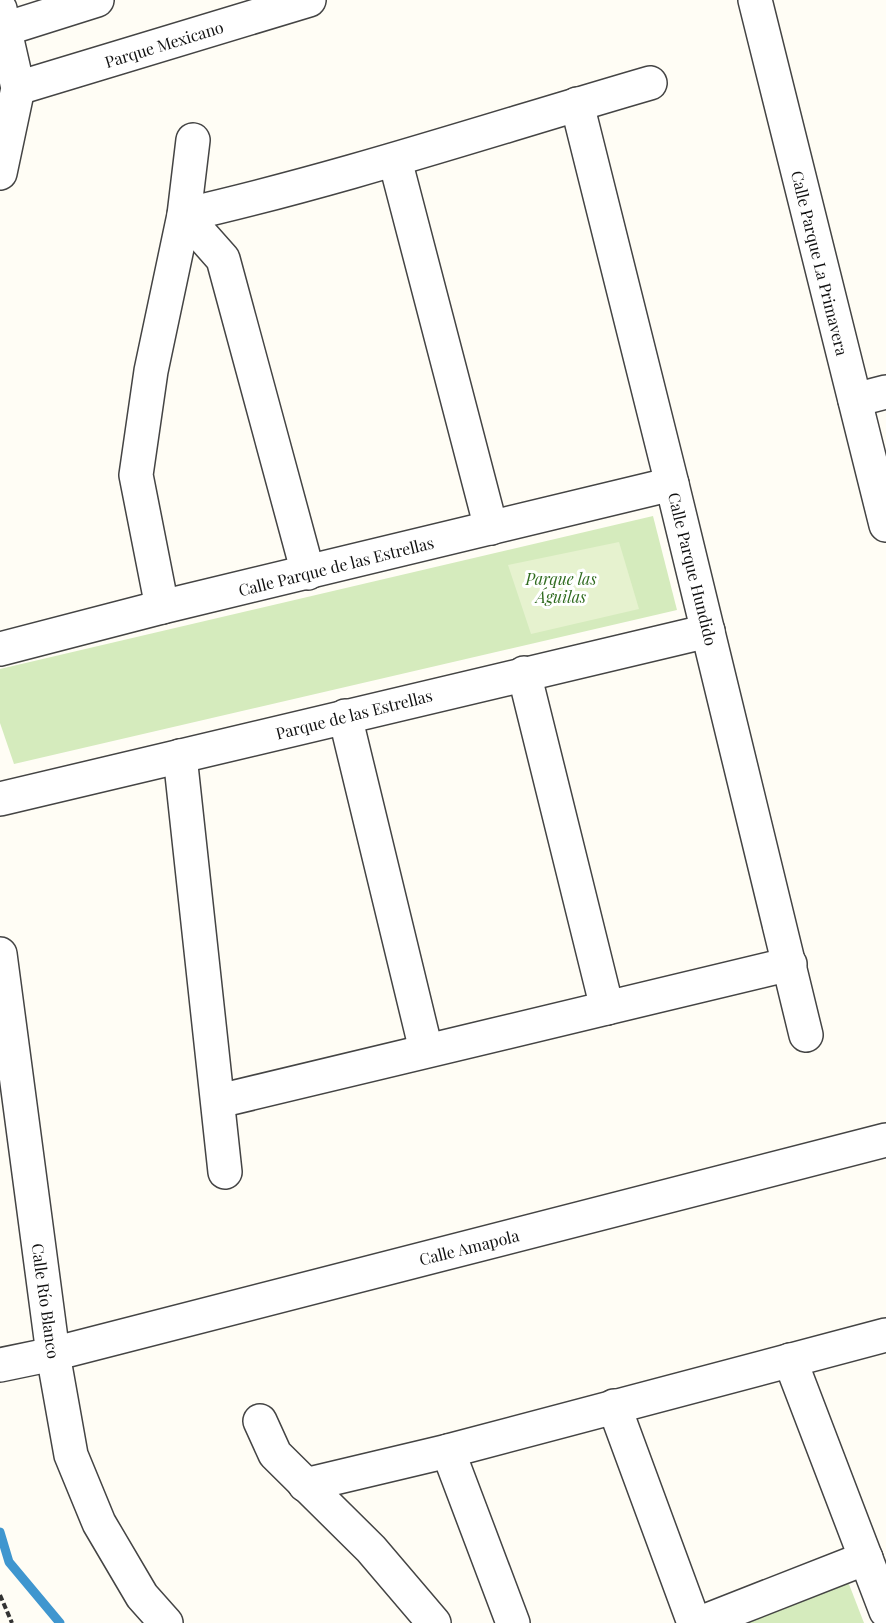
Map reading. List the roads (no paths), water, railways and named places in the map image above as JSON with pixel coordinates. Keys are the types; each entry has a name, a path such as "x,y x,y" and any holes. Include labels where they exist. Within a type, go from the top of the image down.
{"street":[{"path":"0,173 18,88 2,19 97,0"},
{"name":"Parque Mexicano","path":"18,88 309,0"},
{"name":"Calle Parque La Primavera","path":"755,0 886,525"},
{"path":"184,215 243,202 395,160 650,83"},
{"name":"Calle Parque Hundido","path":"577,104 806,1035"},
{"path":"162,607 136,475 152,371 184,215 193,140"},
{"path":"395,160 491,528"},
{"path":"184,215 223,259 308,573"},
{"path":"855,400 886,392"},
{"name":"Calle Parque de las Estrellas","path":"0,649 162,607 672,484"},
{"name":"Parque de las Estrellas","path":"0,799 708,631"},
{"path":"524,673 607,1008"},
{"path":"345,716 426,1050"},
{"path":"180,756 225,1172"},
{"name":"Calle Río Blanco","path":"0,954 53,1354 70,1455 99,1523 142,1596 166,1623"},
{"path":"219,1101 790,964"},
{"name":"Calle Amapola","path":"6,1364 53,1354 886,1140"},
{"path":"305,1485 448,1451 886,1335"},
{"path":"790,1360 886,1611"},
{"path":"614,1406 694,1623"},
{"path":"260,1421 275,1454 371,1549 434,1623"},
{"path":"448,1451 513,1623"},
{"path":"700,1623 866,1558"}],"waterway":[{"path":"0,1532 9,1562 60,1623"}],"park label":[{"name":"Parque las Águilas","path":"561,587"}]}
